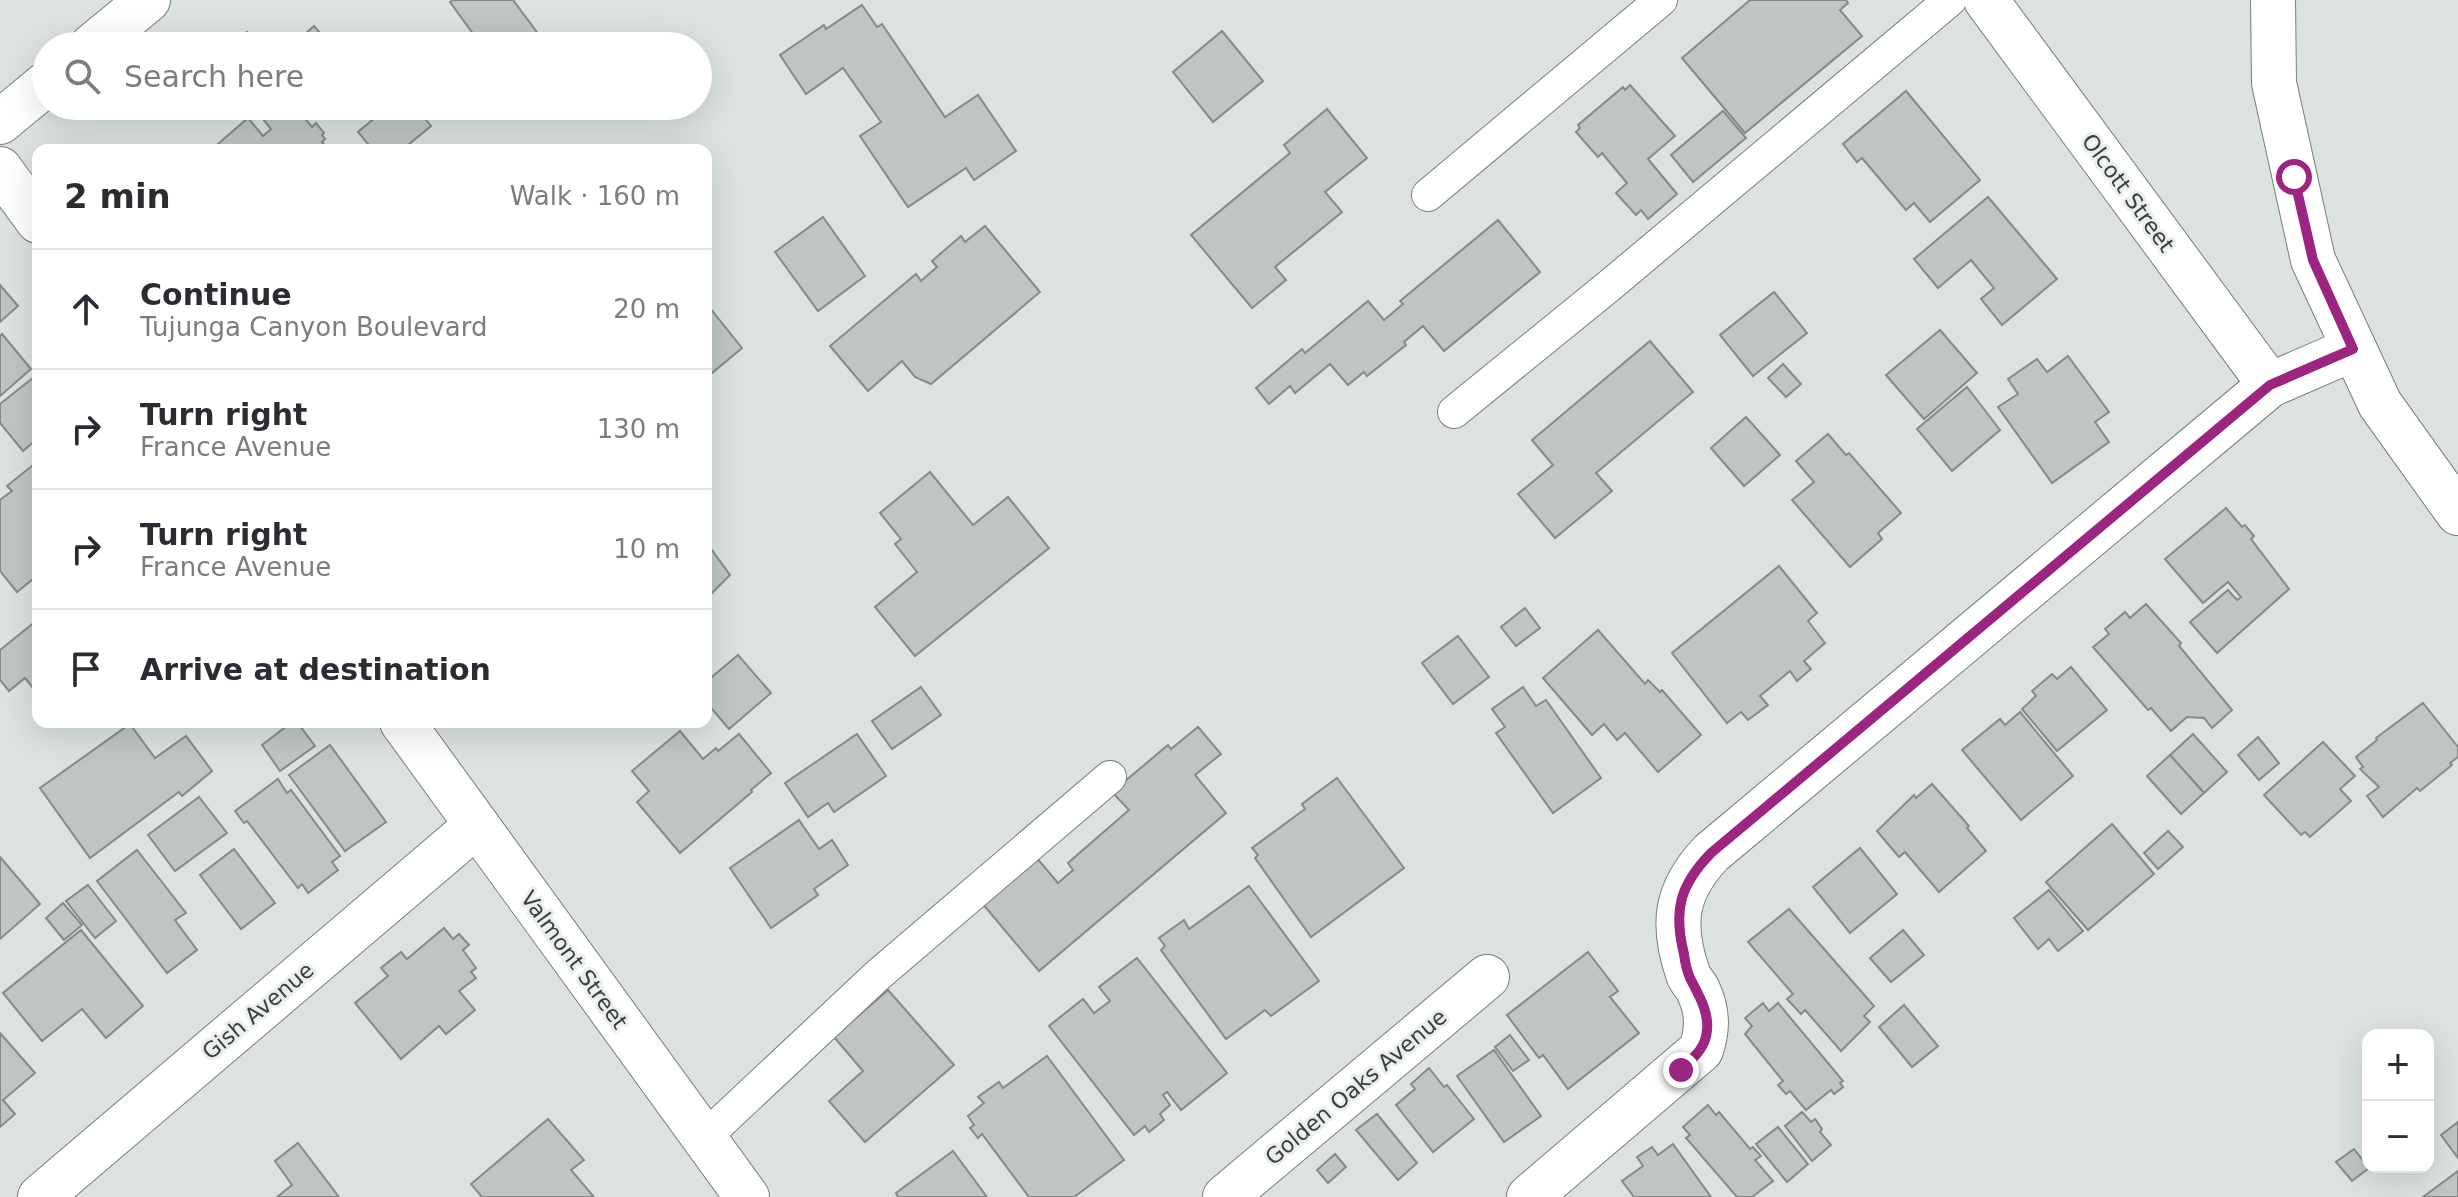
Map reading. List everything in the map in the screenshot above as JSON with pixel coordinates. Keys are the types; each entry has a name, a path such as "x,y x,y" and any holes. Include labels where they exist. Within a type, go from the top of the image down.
{"street":[{"path":"109,32 148,0"},
{"name":"Olcott Street","path":"1986,0 2270,385"},
{"path":"2273,0 2274,83 2313,260 2380,404 2458,513"},
{"path":"0,122 32,96"},
{"path":"0,169 32,213"},
{"path":"1529,1197 1701,1050 1708,1029 1704,1006 1689,976 1679,935 1679,909 1684,888 1711,853 2270,385 2353,349"},
{"name":"Valmont Street","path":"406,728 747,1197"},
{"name":"Gish Avenue","path":"40,1197 477,825"},
{"name":"Golden Oaks Avenue","path":"1225,1197 1487,977"}],"lane":[{"path":"1428,195 1661,0"},
{"path":"1454,412 1950,0"},
{"path":"704,1138 878,975 1110,777"}],"building":[{"path":"513,0 537,32 472,32 450,2"},
{"path":"1750,0 1846,0 1848,3 1840,10 1862,36 1745,133 1682,58"},
{"path":"862,5 877,27 882,24 945,117 978,95 1016,151 974,180 966,168 908,207 860,136 881,122 843,68 806,94 780,55 824,25 826,29"},
{"path":"1222,31 1263,81 1213,122 1173,72"},
{"path":"1630,85 1675,136 1648,159 1677,194 1648,219 1641,210 1636,215 1616,193 1627,183 1602,153 1598,157 1576,132 1580,128 1578,125 1623,87 1625,90"},
{"path":"1906,91 1980,180 1930,222 1914,203 1906,210 1862,158 1857,162 1843,144"},
{"path":"1327,109 1367,158 1325,192 1342,212 1275,267 1286,280 1252,308 1191,235 1290,153 1284,145"},
{"path":"1723,111 1746,138 1693,182 1671,155"},
{"path":"246,120 250,120 263,136 271,129 264,120 306,120 312,127 316,123 325,139 324,144 218,144"},
{"path":"372,120 426,120 431,126 409,144 368,144 358,132"},
{"path":"1988,197 2057,279 2002,325 1981,299 1994,288 1971,260 1938,288 1914,259"},
{"path":"823,217 865,276 818,311 775,252"},
{"path":"1498,220 1540,272 1444,351 1423,326 1404,342 1406,345 1367,376 1364,372 1348,385 1330,364 1295,393 1290,386 1269,404 1256,388 1302,349 1305,353 1368,301 1384,320 1403,304 1400,301"},
{"path":"985,226 1040,292 931,384 915,377 902,361 868,391 830,346 916,274 921,281 937,267 932,261 961,236 965,242"},
{"path":"0,285 18,306 0,322"},
{"path":"1774,292 1807,333 1753,376 1720,335"},
{"path":"712,310 742,348 712,373"},
{"path":"1940,330 1977,373 1924,419 1886,375"},
{"path":"2,334 31,369 0,396 0,336"},
{"path":"1650,341 1693,392 1596,473 1612,491 1555,538 1518,494 1553,465 1532,440"},
{"path":"2068,356 2109,412 2095,422 2109,442 2052,483 1998,407 2018,394 2008,379 2037,359 2047,372"},
{"path":"1783,364 1801,384 1786,397 1768,378"},
{"path":"32,379 32,443 23,451 0,423 0,404"},
{"path":"1967,387 2000,430 1952,471 1917,429"},
{"path":"1746,417 1780,455 1744,486 1711,448"},
{"path":"1828,434 1846,455 1849,453 1901,513 1878,533 1882,539 1850,567 1792,500 1814,482 1796,461"},
{"path":"32,466 32,580 17,592 0,571 0,500 12,491 7,486"},
{"path":"930,472 973,525 1008,497 1049,548 915,656 875,607 917,572 895,544 901,539 880,513"},
{"path":"2226,508 2254,536 2251,539 2289,589 2217,653 2190,622 2228,590 2237,600 2241,597 2228,582 2203,603 2165,559"},
{"path":"712,550 730,575 712,593"},
{"path":"1779,566 1817,613 1808,621 1825,643 1804,661 1811,669 1797,681 1790,671 1760,696 1768,705 1748,720 1741,712 1727,723 1672,653"},
{"path":"2146,604 2181,643 2179,646 2232,710 2212,728 2204,718 2187,717 2171,731 2151,708 2148,710 2093,647 2109,634 2105,629 2125,612 2130,618"},
{"path":"1525,608 1540,628 1516,646 1501,627"},
{"path":"32,624 32,687 25,678 9,691 0,680 0,650"},
{"path":"1598,630 1645,684 1648,680 1660,692 1662,690 1701,735 1658,772 1625,733 1617,740 1604,724 1592,735 1543,678"},
{"path":"1458,636 1489,677 1453,704 1422,663"},
{"path":"738,655 771,693 729,729 712,709 712,677"},
{"path":"2071,667 2107,710 2057,751 2022,709 2036,696 2032,691 2052,674 2057,679"},
{"path":"921,687 941,715 892,749 872,721"},
{"path":"1523,687 1536,706 1546,700 1601,778 1553,813 1496,733 1505,727 1492,709"},
{"path":"2423,703 2458,747 2458,757 2420,791 2417,788 2383,817 2367,796 2379,787 2360,769 2363,767 2356,757"},
{"path":"2020,712 2073,776 2021,820 1962,750 2000,719 2005,725"},
{"path":"1198,727 1221,754 1195,775 1226,813 1039,971 982,903 1036,857 1058,883 1073,870 1068,863 1129,810 1112,792 1168,745 1171,749"},
{"path":"124,728 133,728 155,758 186,736 212,771 182,796 179,792 90,858 40,788"},
{"path":"284,728 302,728 315,746 280,771 262,745"},
{"path":"680,731 703,759 739,734 771,773 680,853 637,802 649,791 632,771"},
{"path":"857,734 886,776 834,812 828,803 808,817 785,783"},
{"path":"2193,734 2227,772 2204,793 2170,755"},
{"path":"2258,737 2279,763 2259,780 2238,755"},
{"path":"2323,742 2355,776 2340,789 2351,801 2310,837 2305,832 2301,835 2264,795"},
{"path":"330,745 386,822 345,851 289,775"},
{"path":"2170,755 2204,793 2181,814 2147,776"},
{"path":"1337,778 1404,868 1311,937 1255,858 1258,855 1252,848 1305,809 1302,804"},
{"path":"278,779 287,793 291,790 340,856 332,862 338,870 308,893 302,884 298,888 247,821 244,823 235,811"},
{"path":"1932,784 1969,826 1967,828 1986,851 1939,892 1905,852 1899,857 1877,831 1914,795 1916,798"},
{"path":"199,797 227,833 175,871 148,835"},
{"path":"799,820 819,849 832,840 848,865 814,889 818,895 771,928 730,868"},
{"path":"2112,824 2154,874 2088,930 2046,882"},
{"path":"2168,831 2183,847 2158,869 2144,853"},
{"path":"1860,848 1897,894 1850,933 1813,887"},
{"path":"234,849 275,903 241,929 200,875"},
{"path":"137,850 186,913 175,920 197,950 167,973 97,881"},
{"path":"0,857 40,904 0,939"},
{"path":"88,885 116,921 95,938 66,901"},
{"path":"1249,886 1319,981 1271,1016 1265,1010 1226,1039 1161,950 1165,946 1159,938 1184,920 1189,929"},
{"path":"2049,890 2083,931 2058,951 2049,939 2038,949 2014,918"},
{"path":"63,903 82,925 64,940 46,918"},
{"path":"1789,909 1874,1006 1864,1016 1870,1022 1841,1051 1805,1010 1801,1014 1787,999 1793,994 1748,942"},
{"path":"444,928 453,939 459,934 469,945 463,950 476,968 471,972 476,978 459,991 475,1010 446,1034 439,1026 401,1059 355,1003 388,976 381,968 401,952 407,959"},
{"path":"81,930 143,1006 106,1038 82,1009 42,1041 3,993"},
{"path":"1903,930 1924,955 1891,982 1870,958"},
{"path":"1588,952 1618,991 1610,997 1639,1033 1568,1089 1543,1055 1539,1058 1507,1015"},
{"path":"1137,958 1227,1073 1181,1110 1167,1092 1163,1095 1170,1105 1160,1114 1164,1120 1149,1132 1145,1126 1134,1135 1049,1026 1083,999 1094,1013 1110,1001 1099,987"},
{"path":"888,990 954,1065 865,1142 829,1101 863,1071 834,1037"},
{"path":"1763,1003 1769,1011 1778,1003 1843,1081 1840,1083 1843,1087 1834,1094 1831,1090 1806,1110 1790,1091 1786,1094 1778,1085 1783,1081 1745,1034 1752,1026 1745,1018"},
{"path":"1904,1005 1938,1046 1912,1067 1879,1027"},
{"path":"0,1033 35,1073 3,1100 15,1114 0,1127"},
{"path":"1510,1035 1529,1060 1513,1071 1495,1047"},
{"path":"1494,1050 1541,1116 1504,1142 1457,1076"},
{"path":"1047,1056 1124,1160 1074,1197 1029,1197 982,1134 978,1138 970,1128 974,1125 968,1116 984,1103 978,1097 999,1082 1003,1088"},
{"path":"1429,1068 1474,1119 1433,1152 1396,1105 1415,1089 1411,1084"},
{"path":"1708,1105 1716,1115 1719,1112 1750,1149 1753,1147 1761,1156 1755,1160 1773,1181 1752,1197 1737,1197 1686,1138 1690,1135 1683,1127"},
{"path":"1802,1112 1811,1122 1815,1119 1822,1129 1820,1132 1831,1145 1812,1161 1785,1126"},
{"path":"1377,1114 1417,1163 1398,1180 1356,1130"},
{"path":"548,1119 584,1160 571,1170 594,1197 482,1197 471,1184"},
{"path":"2458,1122 2458,1158 2441,1135"},
{"path":"1778,1127 1808,1164 1787,1182 1756,1144"},
{"path":"298,1143 339,1197 277,1197 292,1185 275,1161"},
{"path":"1673,1144 1711,1197 1634,1197 1622,1181 1643,1166 1637,1157 1652,1147 1658,1155"},
{"path":"2354,1149 2362,1159 2362,1173 2352,1181 2336,1162"},
{"path":"953,1151 987,1197 898,1197 896,1193"},
{"path":"1335,1154 1346,1167 1328,1183 1317,1170"},
{"path":"2458,1171 2458,1197 2423,1197"}],"route":[{"path":"1681,1070 1701,1050 1708,1029 1704,1006 1689,976 1679,935 1679,909 1684,888 1696,869 1711,853 2270,385 2353,349 2313,260 2294,177"}]}
